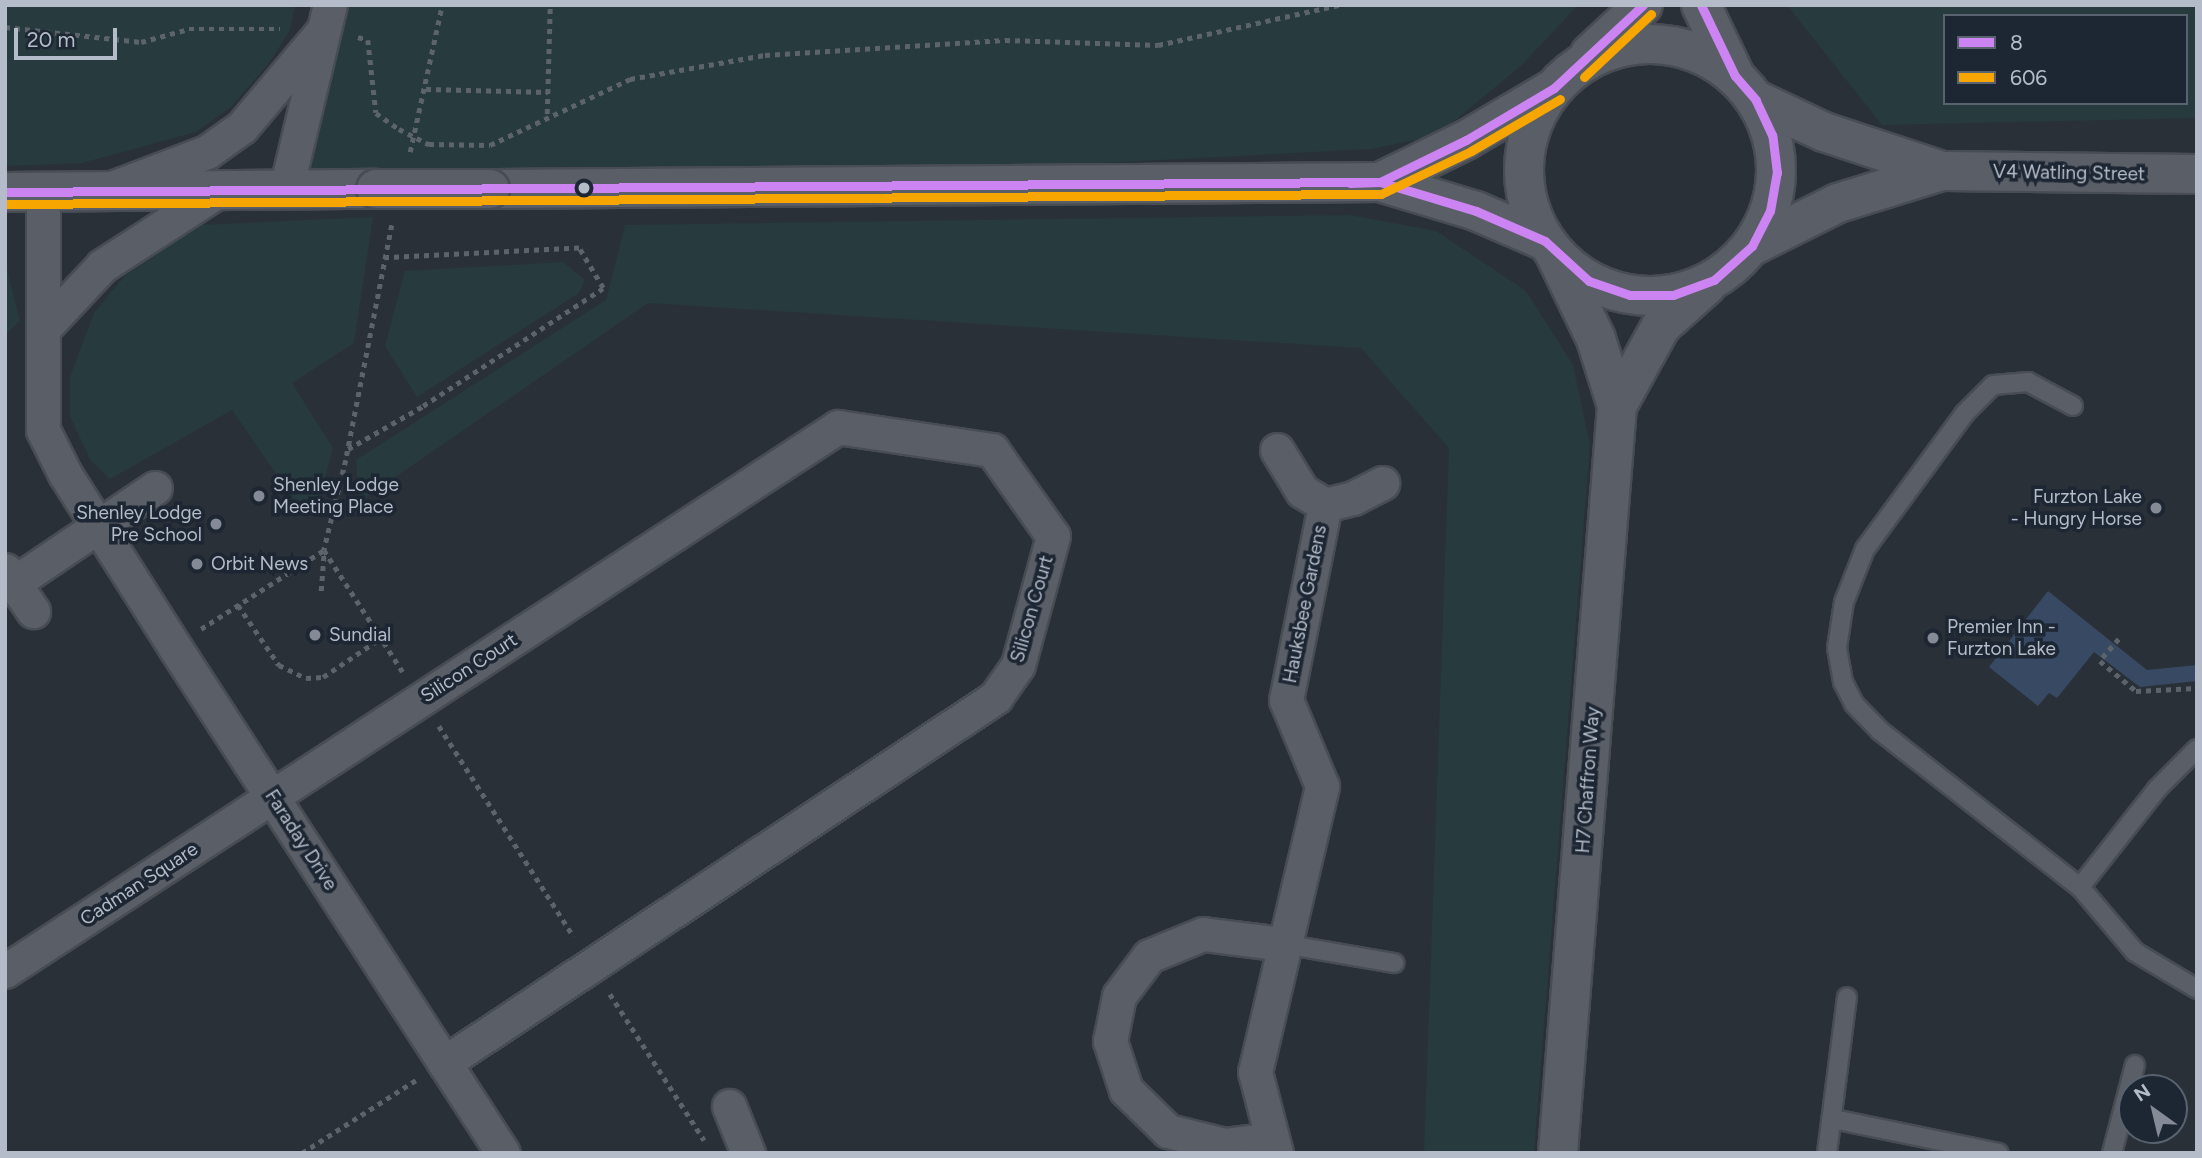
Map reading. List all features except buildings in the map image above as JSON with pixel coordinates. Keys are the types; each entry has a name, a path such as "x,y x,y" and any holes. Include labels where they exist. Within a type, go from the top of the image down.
{"street":[{"path":"1380,181 1466,140 1565,78 1643,5"},
{"path":"1700,5 1772,135 1777,173 1770,211 1752,246"},
{"path":"286,189 326,19"},
{"path":"107,190 207,152 242,127 326,19"},
{"name":"V4 Watling Street","path":"1565,78 1606,51 1640,44 1674,45 1706,56 1746,88 1824,132 1942,172"},
{"name":"H7 Chaffron Way","path":"1559,1153 1617,406 1595,339 1525,191 1524,163 1528,136 1565,78"},
{"name":"V4 Watling Street","path":"1752,246 1838,203 1942,172 2193,174"},
{"path":"5,191 286,189 385,204 490,189 1380,181 1476,211 1550,248 1589,281 1630,295 1673,295 1714,280"},
{"path":"44,328 102,265 221,189"},
{"name":"Faraday Drive","path":"43,191 43,430 174,646 503,1153"},
{"name":"H7 Chaffron Way","path":"1617,406 1661,326 1752,246"},
{"name":"Silicon Court","path":"273,796 838,427 992,450 1053,536 1018,665 996,697 444,1063"},
{"name":"Hauksbee Gardens","path":"1277,450 1302,491 1325,505 1353,498 1382,483"},
{"path":"33,611 10,576 99,526 155,488"},
{"name":"Hauksbee Gardens","path":"1283,944 1203,934 1149,956 1119,996 1111,1041 1126,1090 1168,1131 1225,1145 1273,1146 1255,1072 1321,786 1286,700 1325,505"},
{"name":"Cadman Square","path":"5,971 273,796"},
{"path":"729,1107 748,1153"}],"lane":[{"path":"2073,406 2028,382 1993,385 1965,413 1865,549 1844,602 1837,648 1843,682 1854,704 1880,731 2080,887 2135,952 2197,989"},
{"path":"2080,887 2157,789 2197,749"},
{"path":"1283,944 1394,962"},
{"path":"1827,1153 1847,997"},
{"path":"2112,1153 2135,1065"},
{"path":"1833,1119 1951,1148 1999,1153"}],"path":[{"path":"407,167 442,5"},
{"path":"547,114 550,5"},
{"path":"5,27 141,42 189,29 326,19 368,40 376,113 399,129 429,144 490,145 547,114 629,79 765,55 1005,40 1158,45 1339,5"},
{"path":"426,89 548,92"},
{"path":"321,591 324,550 348,449 384,258 385,204"},
{"path":"348,449 423,407 603,288 579,248 384,258"},
{"path":"174,646 324,550"},
{"path":"324,550 712,1153"},
{"path":"238,605 279,665 306,678 323,677 381,638"},
{"path":"2119,639 2100,661 2136,691 2197,688"},
{"path":"302,1153 444,1063"}],"green space":[{"path":"5,5 295,5 290,30 270,62 231,107 196,132 82,163 5,166"},
{"path":"330,5 1578,5 1522,65 1452,123 1430,137 1371,149 608,189 286,189"},
{"path":"1787,5 2197,5 2197,118 1882,125"},
{"path":"1350,215 1436,231 1526,291 1573,365 1590,445 1534,1153 1424,1153 1449,448 1361,348 648,303 359,502 356,460 606,300 625,225"},
{"path":"373,217 354,343 292,383 333,448 319,502 304,514 232,410 110,479 90,459 70,416 70,377 94,313 125,276 201,225"},
{"path":"5,262 20,321 5,335"},
{"path":"563,262 585,280 579,293 417,397 385,346 405,271"}],"water":[{"path":"2048,591 2147,670 2197,665 2197,681 2140,687 2094,652 2057,698 2049,693 2038,706 1989,667"}],"transit line":[{"name":"8","path":"1350,183 1380,182 1466,140 1554,88 1643,5"},
{"name":"8","path":"5,192 1380,182 1476,211 1545,241 1589,281 1630,295 1673,295 1714,280 1752,246 1770,211 1777,173 1772,135 1756,100 1735,76 1701,5"},
{"name":"606","path":"1584,77 1651,14"},
{"name":"606","path":"5,204 1381,194 1471,151 1560,99"}],"place":[{"name":"Shenley Lodge Meeting Place","path":"259,496"},
{"name":"Furzton Lake - Hungry Horse","path":"2156,508"},
{"name":"Shenley Lodge Pre School","path":"216,524"},
{"name":"Orbit News","path":"197,564"},
{"name":"Sundial","path":"315,635"},
{"name":"Premier Inn - Furzton Lake","path":"1933,638"}]}
